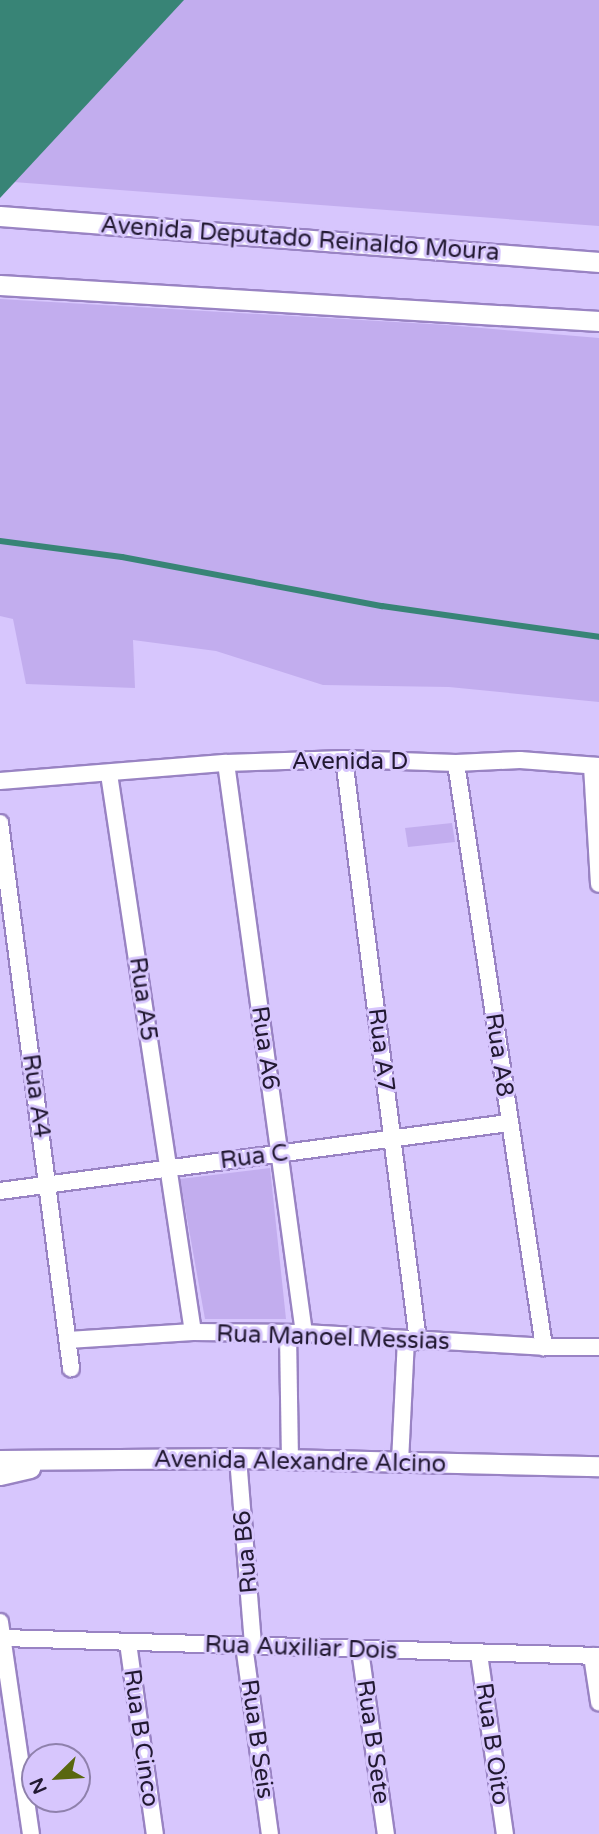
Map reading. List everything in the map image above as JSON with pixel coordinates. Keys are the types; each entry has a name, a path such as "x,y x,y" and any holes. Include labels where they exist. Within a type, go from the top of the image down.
{"street":[{"name":"Avenida Deputado Reinaldo Moura","path":"0,216 599,262"},
{"path":"0,285 599,321"},
{"name":"Avenida D","path":"109,774 226,763 344,760 456,763 520,760 595,766"},
{"name":"Rua A7","path":"344,760 392,1139 412,1340 400,1462"},
{"name":"Rua A6","path":"226,763 279,1154 296,1333 290,1459"},
{"name":"Rua A8","path":"456,763 508,1123 544,1347"},
{"path":"595,766 599,884"},
{"path":"0,780 109,774"},
{"name":"Rua A5","path":"109,774 166,1168 193,1332"},
{"name":"Rua A4","path":"0,823 71,1368"},
{"name":"Rua C","path":"0,1191 508,1123"},
{"name":"Rua Manoel Messias","path":"68,1340 193,1332 296,1333 544,1347 599,1347"},
{"name":"Avenida Alexandre Alcino","path":"0,1460 238,1458 599,1466"},
{"name":"Rua B6","path":"238,1458 248,1645"},
{"path":"0,1475 62,1460"},
{"path":"1,1630 32,1834"},
{"name":"Rua Auxiliar Dois","path":"1,1630 128,1643 596,1656"},
{"name":"Rua B Cinco","path":"128,1643 155,1834"},
{"name":"Rua B Seis","path":"248,1645 270,1834"},
{"name":"Rua B Sete","path":"360,1650 386,1834"},
{"name":"Rua B Oito","path":"479,1654 505,1834"},
{"path":"596,1656 599,1702"}],"shaded area":[{"path":"0,0 599,0 599,226 0,181"},
{"path":"0,0 184,0 0,198"},
{"path":"0,299 447,325 599,338 599,702 449,687 323,685 216,651 133,640 135,688 26,684 13,619 0,616"},
{"path":"452,823 455,842 408,847 405,828"},
{"path":"270,1168 286,1319 205,1319 180,1179"}],"waterway":[{"path":"0,541 122,557 382,606 599,637"}]}
